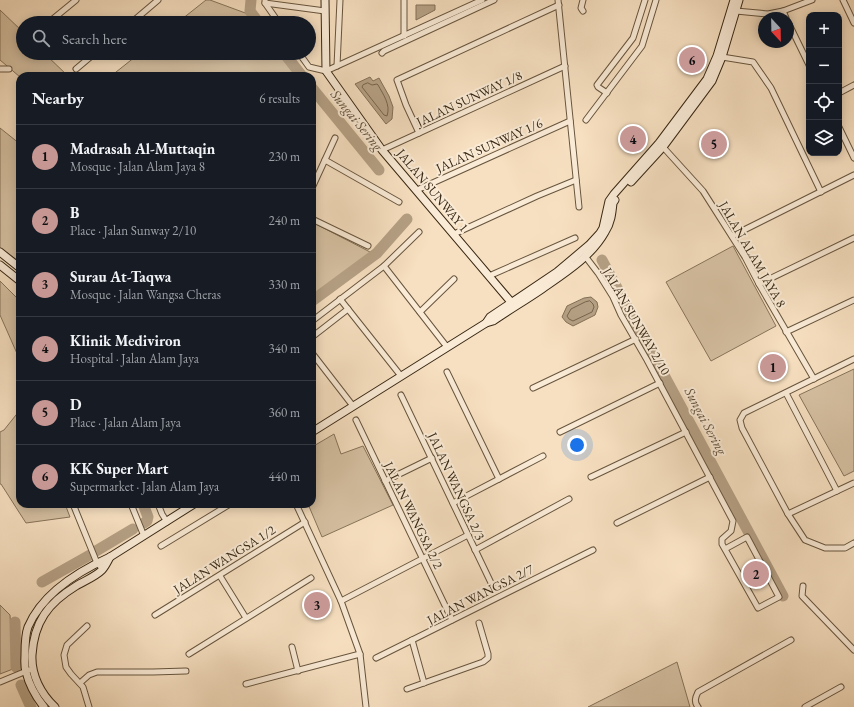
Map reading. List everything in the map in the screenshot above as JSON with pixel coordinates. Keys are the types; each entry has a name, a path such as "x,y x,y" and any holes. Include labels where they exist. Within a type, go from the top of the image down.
{"street":[{"path":"57,16 76,0"},
{"path":"139,16 158,0"},
{"path":"326,0 326,71"},
{"path":"337,66 340,0"},
{"path":"404,0 404,36"},
{"path":"304,60 309,67 326,71 482,0"},
{"path":"382,53 494,0"},
{"path":"583,0 581,8 583,11"},
{"path":"607,93 597,85 633,38 645,0"},
{"path":"586,120 642,46 656,0"},
{"path":"586,256 586,252 600,233 605,222 609,201 659,143 706,80 717,56 734,0"},
{"path":"507,309 511,302 520,300 561,276 586,256 605,233 609,224 613,203 663,147 712,82 722,57 738,0"},
{"path":"736,11 768,14 783,11 811,0"},
{"path":"843,0 854,23"},
{"path":"265,1 325,11"},
{"path":"265,1 275,16"},
{"path":"419,133 406,105 397,80 559,3 579,207"},
{"path":"794,34 806,59"},
{"path":"722,57 753,62 771,88 822,192"},
{"path":"76,68 86,60"},
{"name":"JALAN SUNWAY 1/8","path":"382,150 565,66"},
{"path":"0,69 8,69"},
{"name":"JALAN SUNWAY 1","path":"326,71 382,150 511,302"},
{"path":"842,91 854,85"},
{"name":"JALAN SUNWAY 1/6","path":"417,190 570,121"},
{"path":"842,133 854,158"},
{"path":"316,179 335,138"},
{"name":"JALAN ALAM JAYA 8","path":"663,147 703,191 745,257 786,332 814,379"},
{"path":"325,160 399,202"},
{"path":"732,236 854,176"},
{"path":"454,234 576,180"},
{"path":"316,221 368,246"},
{"path":"316,318 384,266 419,232"},
{"path":"316,429 486,322 490,317 507,309 558,272 589,245 600,233"},
{"path":"489,276 575,238"},
{"path":"759,284 854,238"},
{"path":"0,252 16,265"},
{"path":"566,265 578,257 586,256"},
{"name":"JALAN SUNWAY 2/10","path":"586,256 613,297 621,315 636,339 733,521 731,531 722,539 722,544 725,549"},
{"path":"0,265 16,278"},
{"path":"384,266 447,347"},
{"path":"420,312 454,279"},
{"path":"507,309 506,296 520,300"},
{"path":"340,299 400,376"},
{"path":"786,332 854,300"},
{"path":"316,334 348,309"},
{"path":"532,388 636,339"},
{"path":"316,358 353,406"},
{"path":"854,359 744,413 740,420 742,428 788,514 805,540 825,548 845,548 854,543"},
{"path":"447,372 498,479"},
{"path":"560,432 660,384"},
{"path":"786,393 837,491"},
{"name":"JALAN WANGSA 2/3","path":"401,394 493,587"},
{"name":"JALAN WANGSA 2/2","path":"356,420 452,620"},
{"path":"591,477 686,432"},
{"path":"453,503 543,456"},
{"path":"385,481 432,458"},
{"path":"617,523 710,477"},
{"path":"788,514 854,483"},
{"path":"475,550 569,499"},
{"path":"75,508 97,563 103,569"},
{"path":"133,508 144,536"},
{"path":"160,508 167,522"},
{"path":"44,707 36,695 25,672 24,645 32,618 49,596 72,578 110,557 188,508"},
{"path":"161,546 223,508"},
{"path":"298,508 341,601 360,654 366,707"},
{"name":"JALAN WANGSA 1/2","path":"155,615 305,522"},
{"path":"341,601 468,535"},
{"path":"747,537 779,597 758,608 725,549 747,537"},
{"name":"JALAN WANGSA 2/7","path":"376,658 593,550"},
{"path":"55,707 42,691 33,668 33,644 37,630 40,622 55,602 103,569 110,557"},
{"path":"220,576 246,618"},
{"path":"189,654 311,578"},
{"path":"803,586 802,596 854,650"},
{"path":"49,596 55,602"},
{"path":"407,689 483,662 488,658 478,623"},
{"path":"87,626 67,645 64,655 66,667 83,687 89,707"},
{"path":"412,640 424,683"},
{"path":"698,707 695,698 698,692 791,640"},
{"path":"292,647 298,670"},
{"path":"246,684 360,654"},
{"path":"0,682 33,668"},
{"path":"80,683 89,675 97,672 186,671"},
{"path":"805,707 841,687"}],"shaded area":[{"path":"206,0 210,0 248,14 250,16 186,16"},
{"path":"0,10 16,25 16,60 51,60 64,72 16,72 16,74 0,60"},
{"path":"131,60 286,60 295,72 116,72"},
{"path":"0,128 16,141 16,259 0,248"},
{"path":"316,224 372,253 316,294"},
{"path":"733,246 776,326 711,361 666,282"},
{"path":"0,281 16,297 16,351 0,315"},
{"path":"854,369 854,471 844,476 799,395"},
{"path":"16,415 16,507 0,484 0,432 4,430"},
{"path":"334,434 341,454 363,446 393,505 322,537 310,508 316,508 316,445"},
{"path":"16,508 67,508 70,517 26,523"},
{"path":"0,605 10,615 13,669 0,674"},
{"path":"677,662 690,707 588,707"}],"water":[{"path":"416,5 435,5 435,10 416,20"},
{"path":"370,77 373,81 379,78 393,107 392,119 386,124 355,84"},
{"path":"591,297 597,302 598,307 595,315 573,326 566,322 562,317 567,306 584,298"}],"waterway":[{"name":"Sungai Sering","path":"251,0 250,11 254,16"},
{"name":"Sungai Sering","path":"289,60 299,72"},
{"name":"Sungai Sering","path":"316,93 379,170"},
{"path":"316,298 377,253 407,219"},
{"name":"Sungai Sering","path":"602,260 783,596"},
{"path":"144,523 147,521 148,517 145,508"},
{"path":"96,551 133,529"},
{"path":"42,582 90,555"},
{"path":"15,622 16,667"},
{"path":"21,685 31,707"}],"place":[{"name":"KK Super Mart","path":"692,60"},
{"name":"Klinik Mediviron","path":"633,139"},
{"name":"D","path":"714,144"},
{"name":"Madrasah Al-Muttaqin","path":"773,367"},
{"name":"B","path":"756,574"},
{"name":"Surau At-Taqwa","path":"317,605"}]}
